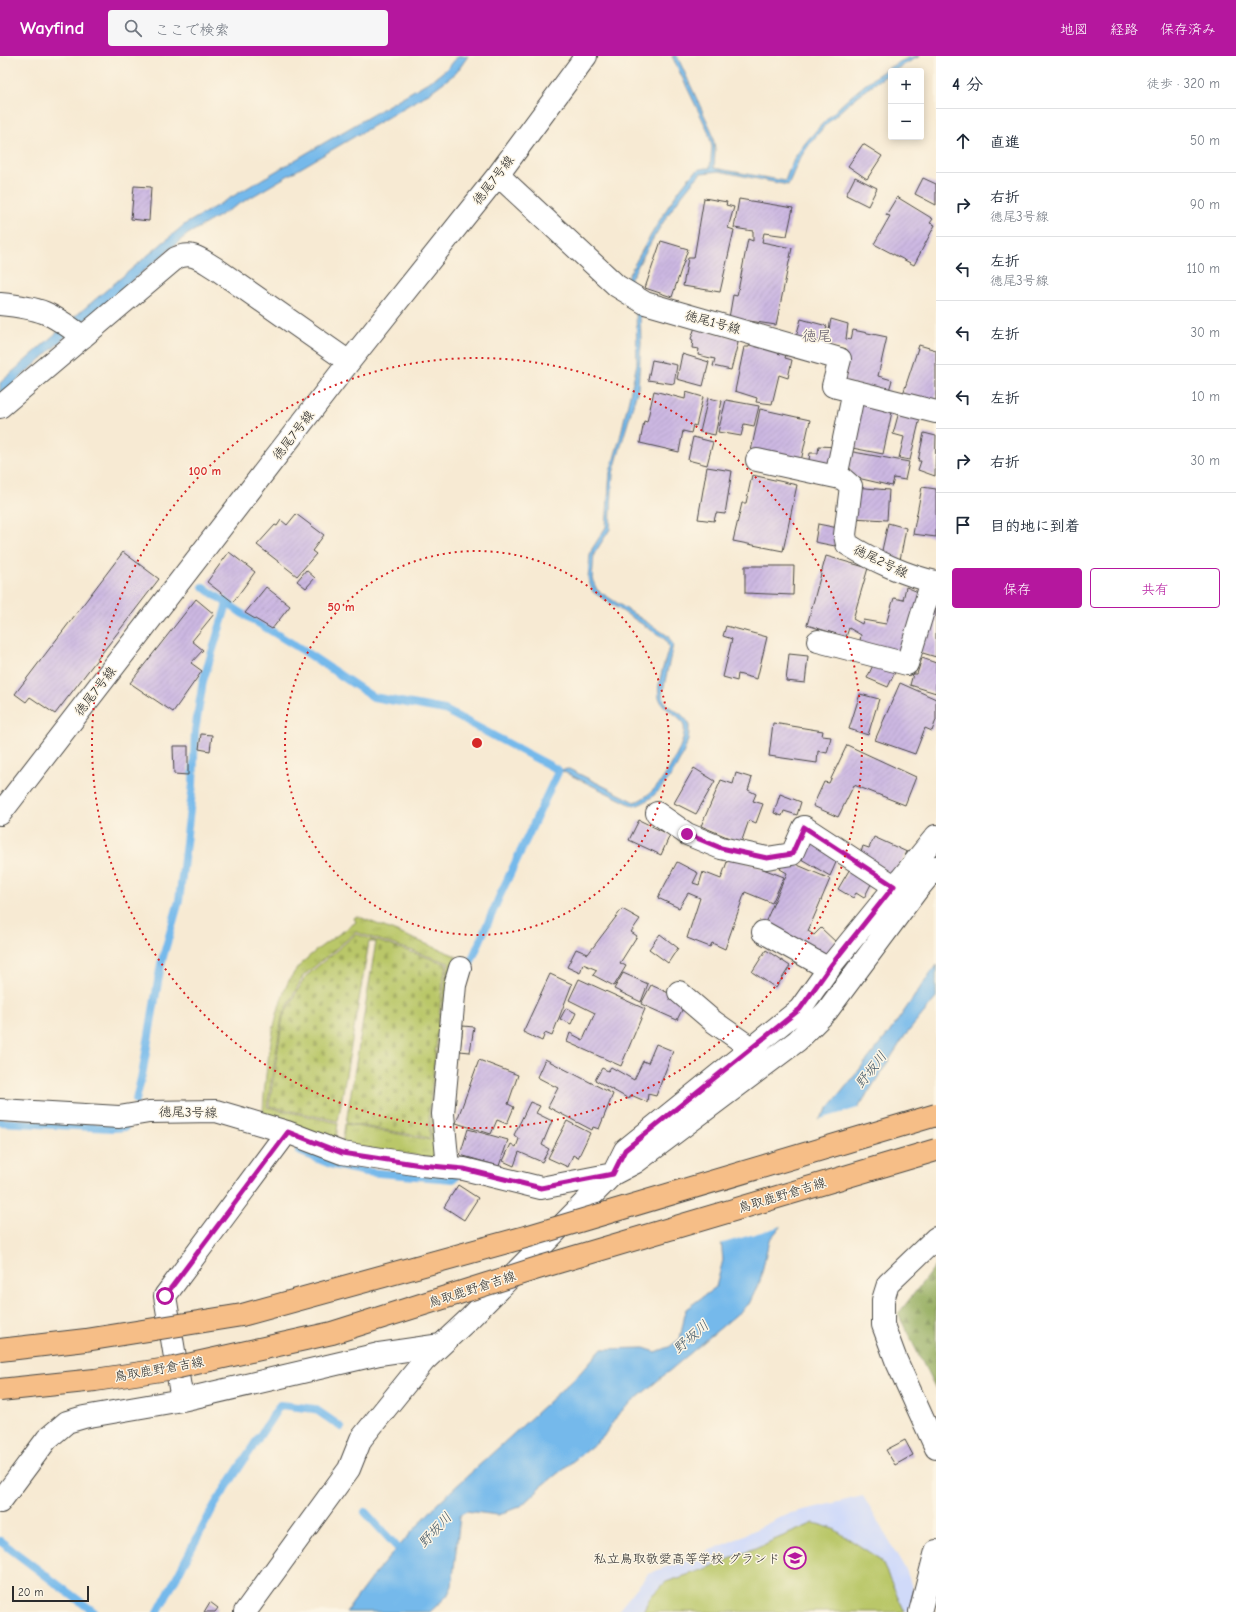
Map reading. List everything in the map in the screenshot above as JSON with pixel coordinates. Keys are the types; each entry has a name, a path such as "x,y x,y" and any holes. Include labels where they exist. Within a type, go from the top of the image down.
{"main road":[{"path":"0,1350 86,1340 242,1315 529,1236 936,1115"},
{"name":"鳥取鹿野倉吉線","path":"0,1390 96,1380 174,1368 332,1333 541,1267 936,1150"}],"street":[{"name":"徳尾7号線","path":"0,814 349,362 498,175 586,56"},
{"name":"徳尾1号線","path":"498,175 617,286 645,304 840,358 833,386 936,412"},
{"path":"0,408 176,258 185,254 195,256 215,268 349,362"},
{"path":"0,304 29,306 43,310 63,321 82,337"},
{"path":"757,460 836,477 854,391"},
{"name":"徳尾2号線","path":"836,477 842,478 851,486 845,535 847,544 857,551 917,578 934,581"},
{"path":"818,641 907,664 934,581"},
{"path":"657,813 687,834 721,848 767,858 792,854 804,827 894,886"},
{"path":"613,1174 625,1150 800,1009 828,969 936,836"},
{"path":"245,1612 349,1469 362,1439 424,1361 613,1174 636,1162 797,1041 827,1011 916,890 936,867"},
{"path":"763,932 828,969"},
{"path":"448,1168 443,1114 455,985 460,968"},
{"path":"679,992 714,1022 751,1048"},
{"name":"徳尾3号線","path":"0,1110 119,1117 149,1112 216,1111 288,1132 342,1153 464,1169 541,1188 613,1174"},
{"path":"182,1400 165,1296 288,1132"},
{"path":"936,1238 888,1284 883,1300 883,1325 896,1360 936,1448"},
{"path":"0,1502 47,1439 67,1422 84,1417 182,1400 379,1354 441,1345"},
{"path":"920,1612 936,1551"}],"shaded area":[{"name":"私立鳥取敬愛高等学校 グランド","path":"863,1496 907,1572 920,1612 617,1612 648,1574 728,1543 787,1514"}],"green space":[{"path":"357,916 456,956 454,963 439,1159 342,1144 345,1124 431,1140 431,1112 445,980 449,963 356,932 303,976 282,1017 267,1107 338,1123 336,1141 263,1114 265,1082 274,1024 279,1006 291,977 312,954 356,922 354,918"},
{"path":"356,934 447,964 443,980 429,1112 430,1138 346,1123 376,942 369,942 338,1121 269,1106 283,1017 305,977"},
{"path":"936,1265 936,1389 898,1314"},
{"name":"私立鳥取敬愛高等学校 グランド","path":"814,1523 834,1529 881,1560 905,1612 643,1612 650,1597 666,1582 708,1568"}],"water":[{"path":"458,56 468,56 456,73 429,93 188,234 79,325 0,396 0,383 72,319 184,225 435,78 449,67"},
{"path":"672,56 677,56 712,132 715,149 714,168 785,181 796,156 818,129 852,96 871,80 888,69 888,74 853,100 822,129 799,160 788,185 719,171 701,173 679,198 652,240 628,284 626,280 659,221 680,189 698,170 702,168 710,168 712,147 708,131"},
{"path":"920,56 898,68 889,68 906,59"},
{"path":"636,307 640,307 641,344 638,388 613,473 610,529 594,554 592,579 597,590 668,636 673,645 662,695 666,705 681,714 689,725 685,748 675,769 661,788 652,797 643,803 634,806 560,770 569,769 635,802 642,799 657,787 663,779 677,754 683,736 683,723 661,702 658,692 669,647 665,639 593,592 588,579 592,549 606,527 610,472 620,438 637,364"},
{"name":"野坂川","path":"936,965 936,998 904,1037 783,1224 769,1240 760,1281 749,1304 619,1413 603,1437 542,1486 521,1506 498,1515 466,1511 460,1516 452,1586 447,1596 430,1612 346,1612 375,1573 438,1503 581,1372 601,1349 644,1348 656,1352 669,1347 680,1339 686,1309 716,1287 723,1260 721,1241 889,1033"}],"pier":[{"path":"861,1107 785,1225 720,1244 720,1240 817,1120"}],"building":[{"path":"863,144 882,156 867,179 848,166"},
{"path":"855,177 877,188 868,206 846,195"},
{"path":"923,178 936,184 936,205 915,194"},
{"path":"134,186 151,187 149,221 131,219"},
{"path":"897,197 933,219 930,223 935,225 914,265 874,244 890,216 886,215"},
{"path":"704,198 727,202 726,205 734,207 728,228 734,230 720,292 683,286 688,258 694,258"},
{"path":"739,199 793,208 787,236 764,233 762,242 792,248 776,325 729,318 733,295 737,296 748,239 753,241 753,231 734,228"},
{"path":"661,241 688,249 672,297 645,288"},
{"path":"801,319 827,326 822,347 795,340"},
{"path":"831,319 848,324 846,339 851,340 853,330 887,337 878,376 892,380 888,394 839,380 846,349 826,344"},
{"path":"695,327 739,339 731,370 713,366 715,359 698,355 699,349 692,348 693,340 691,339"},
{"path":"750,343 787,350 785,358 792,360 788,378 779,375 772,404 756,402 757,398 735,391 744,347 749,347"},
{"path":"919,345 936,350 936,400 934,406 902,397"},
{"path":"682,354 709,362 703,386 677,379"},
{"path":"652,360 677,365 674,384 648,380"},
{"path":"654,391 685,399 686,392 703,397 696,426 693,425 691,433 683,431 679,452 640,443 644,421 647,422"},
{"path":"708,398 722,401 715,435 700,432"},
{"path":"857,399 893,407 883,454 847,447"},
{"path":"726,400 759,406 754,426 744,424 741,436 718,432"},
{"path":"900,408 921,414 910,460 899,458 904,437 893,434"},
{"path":"760,409 810,420 801,461 797,464 751,451"},
{"path":"924,433 936,436 935,476 918,470 921,461 918,461"},
{"path":"693,437 713,442 707,465 688,460"},
{"path":"819,446 837,447 833,470 808,467 810,453 818,453"},
{"path":"848,451 909,462 905,480 894,478 892,486 849,476 851,469 845,468"},
{"path":"707,467 732,471 725,514 716,513 714,521 698,519"},
{"path":"752,475 797,485 783,551 733,541 742,503 746,503"},
{"path":"854,487 889,490 887,520 852,518"},
{"path":"922,487 936,489 936,537 913,534"},
{"path":"296,514 324,535 312,551 316,554 297,576 257,545 275,525 277,526 281,520 287,525"},
{"path":"888,523 906,528 900,560 881,555"},
{"path":"818,524 838,528 835,546 815,542"},
{"path":"123,552 159,579 55,714 30,697 26,702 15,694"},
{"path":"229,552 255,572 233,602 207,582"},
{"path":"826,556 868,568 853,619 862,624 863,620 886,624 894,598 903,600 906,587 923,594 902,654 859,646 861,635 849,628 846,637 807,625"},
{"path":"745,566 794,566 793,595 745,593"},
{"path":"306,570 315,578 306,588 297,581"},
{"path":"266,587 290,606 272,629 245,613"},
{"path":"936,589 936,657 916,651"},
{"path":"196,599 214,614 192,641 203,650 191,663 202,671 173,712 130,683"},
{"path":"726,626 767,637 757,679 738,674 737,681 723,677 732,639 723,636"},
{"path":"789,654 808,656 805,683 786,681"},
{"path":"922,658 936,663 936,693 910,685 913,674 917,674"},
{"path":"875,661 896,670 888,687 867,678"},
{"path":"900,683 936,699 936,720 932,731 925,728 915,754 875,740"},
{"path":"860,694 879,699 868,735 849,729"},
{"path":"773,723 823,731 822,736 831,737 827,753 818,751 817,763 769,756"},
{"path":"201,734 212,735 210,751 199,749"},
{"path":"847,745 916,777 905,805 854,785 838,817 813,806 824,782 829,783"},
{"path":"173,746 188,746 188,775 174,774"},
{"path":"694,768 715,781 696,814 674,803"},
{"path":"736,773 752,778 748,790 756,794 753,801 763,804 756,823 749,820 741,843 701,826 721,780 733,784"},
{"path":"780,794 801,802 797,815 784,811 782,816 774,813"},
{"path":"639,820 670,835 661,855 629,840"},
{"path":"874,837 907,852 894,876 859,859 863,846 869,848"},
{"path":"804,838 838,858 830,876 796,856"},
{"path":"729,856 784,877 772,903 745,892 725,949 712,943 710,947 687,938 700,898 688,893 679,908 658,898 677,862 698,873 693,883 699,885 703,872 721,879"},
{"path":"786,860 830,879 808,931 814,935 821,928 837,943 824,958 764,925 787,873 780,869"},
{"path":"851,867 873,880 864,898 856,893 853,898 838,889"},
{"path":"622,909 640,919 631,932 637,936 620,963 626,966 614,986 593,975 597,970 583,964 580,973 567,967 576,949 588,954"},
{"path":"660,934 678,948 668,963 649,949"},
{"path":"766,950 790,966 776,988 752,972"},
{"path":"623,973 648,984 641,1002 614,989"},
{"path":"550,974 572,984 552,1036 545,1033 542,1041 523,1032"},
{"path":"579,979 645,1009 621,1066 567,1042 570,1033 583,1040 595,1013 569,1000"},
{"path":"651,985 673,995 685,1004 677,1020 641,1004"},
{"path":"566,1008 576,1013 571,1024 560,1019"},
{"path":"463,1026 474,1027 470,1052 460,1051"},
{"path":"656,1044 673,1051 656,1096 648,1094 647,1102 631,1095 629,1099 595,1080 602,1068 608,1071 611,1067 634,1080 643,1061 648,1063"},
{"path":"545,1059 613,1094 599,1129 593,1127 592,1130 548,1107 558,1088 537,1077"},
{"path":"479,1060 518,1075 508,1104 514,1107 507,1124 497,1120 491,1134 456,1123"},
{"path":"530,1102 540,1106 536,1113 552,1121 542,1145 549,1149 542,1162 519,1152 514,1166 503,1161 511,1144 516,1147 519,1139 514,1135"},
{"path":"567,1121 590,1133 578,1158 573,1155 568,1167 548,1158"},
{"path":"468,1129 508,1140 499,1166 460,1155"},
{"path":"458,1185 478,1198 464,1220 444,1207"},
{"path":"905,1440 913,1455 895,1465 886,1450"},
{"path":"210,1602 218,1608 215,1612 204,1612"}],"waterway":[{"path":"203,587 373,697 445,710 558,770"},
{"path":"136,1100 143,1070 161,964 179,901 193,784 195,731 203,681 227,604"},
{"path":"467,975 469,966 501,893 558,772"},
{"path":"0,1122 112,1128 125,1127"},
{"path":"299,1151 333,1165 366,1172 453,1179 457,1176"},
{"path":"158,1612 214,1506 280,1405 315,1409 341,1427"},
{"path":"365,1512 396,1546"},
{"path":"0,1541 94,1612"}],"place":[{"name":"私立鳥取敬愛高等学校 グランド","path":"795,1558"}],"district":[{"name":"徳尾","path":"817,336"}],"route":[{"path":"165,1296 288,1132 342,1153 421,1165 464,1169 541,1188 613,1174 625,1150 800,1009 832,964 894,886 804,827 792,854 767,858 721,848 687,834"}]}
